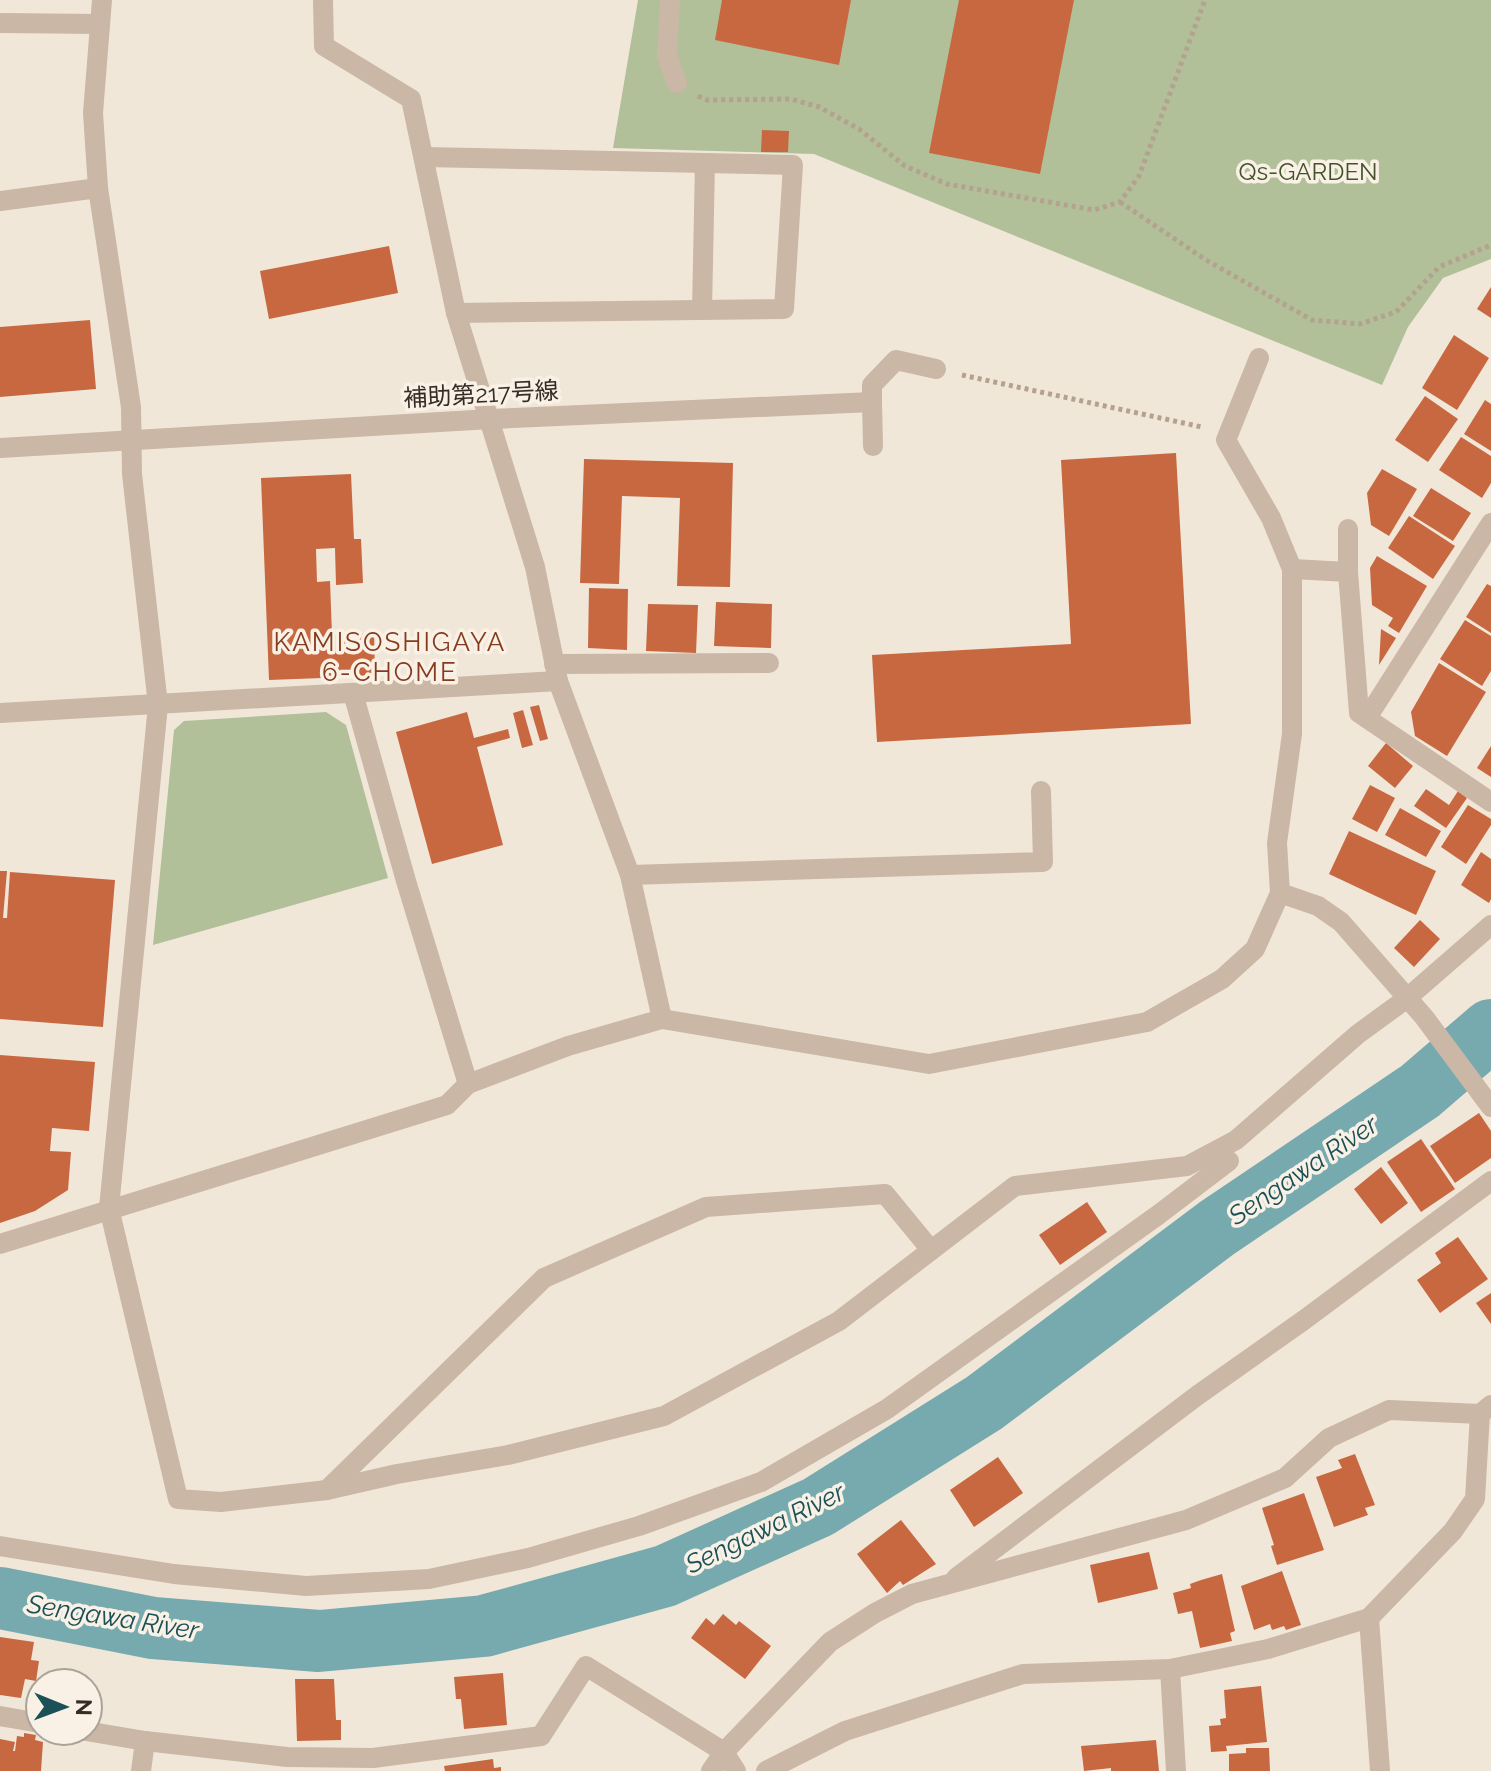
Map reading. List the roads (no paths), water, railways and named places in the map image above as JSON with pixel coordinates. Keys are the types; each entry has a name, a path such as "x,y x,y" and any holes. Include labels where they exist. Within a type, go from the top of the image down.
{"street":[{"path":"102,0 93,113 98,188 131,407 132,474 158,705 109,1208 178,1499 221,1502 327,1490 397,1474 508,1455 664,1416 839,1321 1015,1186 1187,1166 1236,1140 1491,925"},
{"path":"323,0 324,46 411,99 456,313 535,567 556,672 630,875 662,1019"},
{"path":"670,0 667,56 677,83"},
{"path":"0,23 99,24"},
{"path":"424,157 793,165 784,309 456,313"},
{"path":"702,310 705,163"},
{"path":"0,201 98,188"},
{"path":"0,1244 447,1105 468,1084 568,1046 662,1019 929,1064 1147,1022 1222,979 1255,949 1280,893 1277,843 1292,734 1292,569 1271,518 1226,440 1259,358"},
{"path":"873,446 872,385 896,360 936,369"},
{"name":"補助第217号線","path":"0,448 491,419 872,402"},
{"path":"1367,718 1491,523"},
{"path":"1348,529 1348,572 1359,713 1491,802"},
{"path":"1292,569 1348,572"},
{"path":"0,713 353,693 556,672 769,663"},
{"path":"353,693 468,1084"},
{"path":"630,875 1043,862 1041,791"},
{"path":"1280,893 1318,906 1341,922 1438,1036 1491,1107"},
{"path":"0,1546 156,1572 306,1586 429,1579 528,1558 639,1526 761,1482 887,1409 1229,1161"},
{"path":"949,1583 1198,1395 1491,1181"},
{"path":"327,1490 544,1278 706,1207 885,1194 931,1250"},
{"path":"711,1771 724,1752 830,1642 912,1594 1186,1520 1285,1478 1329,1438 1389,1410 1485,1409 1475,1499 1453,1531 1369,1618 1268,1649 1170,1669 1023,1674 845,1731 766,1771"},
{"path":"1369,1618 1380,1771"},
{"path":"104,1734 287,1757 373,1758 541,1736 586,1666 724,1752 736,1771"},
{"path":"1170,1669 1176,1771"},
{"path":"0,1716 24,1720"},
{"path":"141,1771 145,1741"}],"waterway":[{"name":"Sengawa River","path":"0,1598 153,1628 319,1641 484,1626 665,1576 818,1507 984,1403 1217,1228 1420,1091 1491,1030"}],"district":[{"name":"KAMISOSHIGAYA 6-CHOME","path":"390,657"}],"park label":[{"name":"Qs-GARDEN","path":"1308,171"}]}
